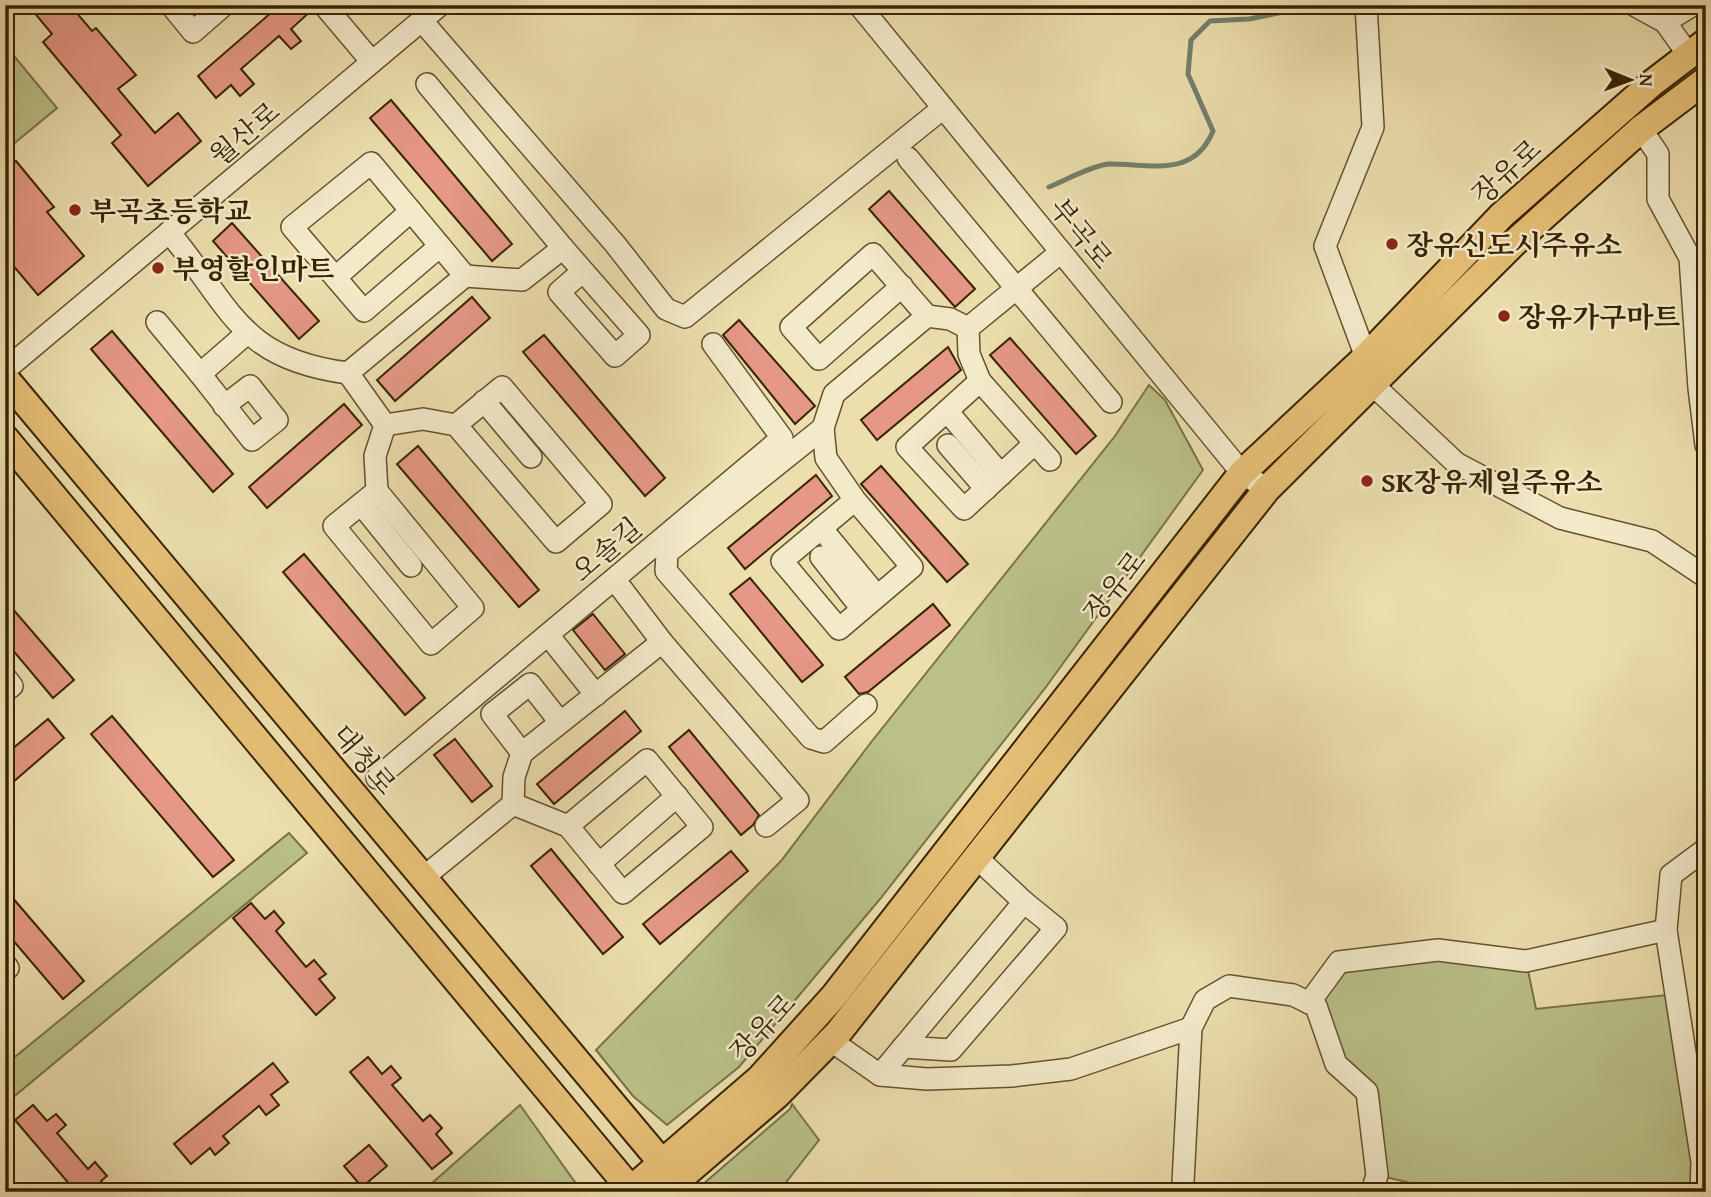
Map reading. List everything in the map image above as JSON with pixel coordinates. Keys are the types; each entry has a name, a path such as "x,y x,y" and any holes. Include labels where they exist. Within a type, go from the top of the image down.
{"main road":[{"name":"장유로","path":"668,1178 834,996 1242,473 1366,357 1502,215 1697,48"},
{"name":"장유로","path":"630,1191 668,1178 777,1095 830,1040 1267,489 1514,243 1641,129 1706,80"},
{"name":"대청로","path":"5,378 424,877 668,1178"},
{"path":"5,438 630,1191"}],"street":[{"path":"171,5 193,32 224,5"},
{"path":"324,5 372,62"},
{"name":"월산로","path":"5,370 440,5"},
{"name":"부곡로","path":"859,5 1242,473 1267,489"},
{"path":"1366,5 1373,127 1325,246 1366,357 1372,384 1456,463 1560,518 1652,541 1706,577"},
{"name":"장유로","path":"1634,5 1665,22 1697,48"},
{"path":"1665,22 1693,5"},
{"path":"422,21 615,244 666,310 685,317 943,108"},
{"path":"427,84 583,271"},
{"path":"1641,129 1658,154 1658,199 1690,258 1699,388 1706,445"},
{"path":"908,158 1111,402"},
{"path":"440,246 364,311 292,227 371,163 465,276"},
{"path":"336,277 411,211"},
{"path":"169,232 246,334 289,361 315,369 348,373 465,276 522,280 563,248"},
{"path":"968,328 1061,252"},
{"path":"902,286 819,359 790,327 873,254 902,286 927,316 950,319 968,328"},
{"path":"855,500 782,561 839,629 912,567 855,500 827,458 823,428 834,394 927,316"},
{"path":"157,322 224,406"},
{"path":"968,328 969,354 980,381 1050,460"},
{"path":"200,374 246,334"},
{"name":"오솔길","path":"377,778 782,438 713,344"},
{"path":"348,373 385,425"},
{"path":"980,381 908,447 964,509 1035,443"},
{"path":"385,425 423,419 456,425 556,542 601,503 502,387 456,425"},
{"path":"484,401 531,457"},
{"path":"947,411 993,482"},
{"path":"385,425 375,456 369,497 411,566"},
{"path":"823,428 667,553 666,571 811,738 824,742 866,705"},
{"path":"948,445 993,482"},
{"path":"369,497 473,608 430,643 334,526 369,497"},
{"path":"821,528 870,603"},
{"path":"821,557 870,603"},
{"path":"618,584 663,642 798,800 766,826"},
{"path":"552,640 596,695"},
{"path":"424,877 513,804 514,777 522,753 663,642"},
{"path":"5,677 12,686 5,691"},
{"path":"522,753 492,714 530,684 560,722"},
{"path":"513,804 568,826 623,893 702,827 647,760 568,826"},
{"path":"599,864 677,796"},
{"path":"1701,1192 1702,1162 1665,930 1671,875 1706,849"},
{"path":"903,1047 951,1050 1056,928 976,857"},
{"path":"880,1074 1024,902"},
{"path":"1309,1003 1339,962 1438,950 1526,961 1665,930"},
{"path":"5,964 8,968 5,970"},
{"path":"1184,1182 1191,1028 1205,1000 1229,986 1264,990 1316,1006 1336,1064 1367,1092 1377,1175 1372,1192"},
{"path":"830,1040 880,1074 927,1079 1012,1076 1070,1069 1191,1028"}],"green space":[{"path":"5,45 57,108 5,151"},
{"path":"1149,385 1165,400 1203,470 1046,687 880,899 739,1067 667,1125 633,1096 596,1050 781,861 872,741 1115,436"},
{"path":"289,833 307,853 5,1104 5,1065"},
{"path":"1438,950 1526,961 1536,1009 1676,994 1701,1192 1448,1192 1377,1175 1367,1092 1336,1064 1316,1006 1339,962"},
{"path":"792,1104 819,1140 784,1185 790,1192 694,1192 790,1109"},
{"path":"520,1105 582,1192 422,1192"}],"building":[{"path":"28,5 70,5 92,31 96,28 136,75 118,89 155,133 178,113 201,141 148,186 112,143 121,135 43,42 52,34"},
{"path":"280,5 311,5 312,10 291,29 301,41 291,49 279,36 241,69 254,84 240,96 231,85 216,98 198,76"},
{"path":"391,100 512,244 492,261 370,118"},
{"path":"16,161 54,207 47,212 84,256 38,295 5,256 5,170"},
{"path":"889,191 975,289 955,307 869,209"},
{"path":"232,223 319,321 299,339 213,241"},
{"path":"472,297 490,318 395,401 377,380"},
{"path":"739,320 815,406 795,424 723,335"},
{"path":"112,331 233,474 213,492 91,349"},
{"path":"544,335 665,478 645,496 523,352"},
{"path":"1010,338 1096,436 1076,454 990,355"},
{"path":"948,347 961,370 877,440 861,420"},
{"path":"344,404 362,425 267,508 249,487"},
{"path":"418,446 539,590 519,607 397,464"},
{"path":"881,466 968,564 947,582 861,484"},
{"path":"816,475 832,496 745,569 728,548"},
{"path":"304,554 425,698 405,715 283,572"},
{"path":"750,578 823,665 802,682 730,594"},
{"path":"5,600 74,680 53,698 5,641"},
{"path":"933,604 950,625 868,692 859,694 845,677"},
{"path":"593,614 625,654 605,670 573,630"},
{"path":"625,711 641,731 554,804 537,784"},
{"path":"112,716 234,860 213,877 91,734"},
{"path":"48,719 64,738 5,789 5,755"},
{"path":"689,730 759,815 753,825 741,835 669,747"},
{"path":"455,739 492,786 472,802 434,755"},
{"path":"551,849 623,937 603,954 531,866"},
{"path":"731,851 748,871 660,944 643,924"},
{"path":"5,889 84,981 63,999 5,931"},
{"path":"251,903 265,919 274,911 284,923 276,931 306,967 314,960 326,974 319,979 335,998 316,1015 233,918"},
{"path":"368,1057 382,1074 391,1066 401,1078 392,1085 423,1121 430,1115 442,1128 436,1134 452,1153 432,1169 350,1072"},
{"path":"273,1063 288,1082 271,1095 279,1105 266,1115 259,1106 223,1136 229,1143 215,1155 210,1148 191,1164 174,1144"},
{"path":"33,1105 47,1121 56,1114 66,1125 57,1133 88,1169 95,1162 107,1176 101,1181 110,1192 76,1192 15,1120"},
{"path":"369,1145 387,1166 362,1187 344,1166"}],"waterway":[{"path":"1049,187 1104,165 1170,165 1195,156 1205,146 1213,131 1188,74 1191,40 1210,21 1249,19 1319,5"}],"place":[{"name":"부곡초등학교","path":"75,210"},
{"name":"장유신도시주유소","path":"1392,244"},
{"name":"부영할인마트","path":"158,268"},
{"name":"장유가구마트","path":"1504,316"},
{"name":"SK장유제일주유소","path":"1367,481"}]}
